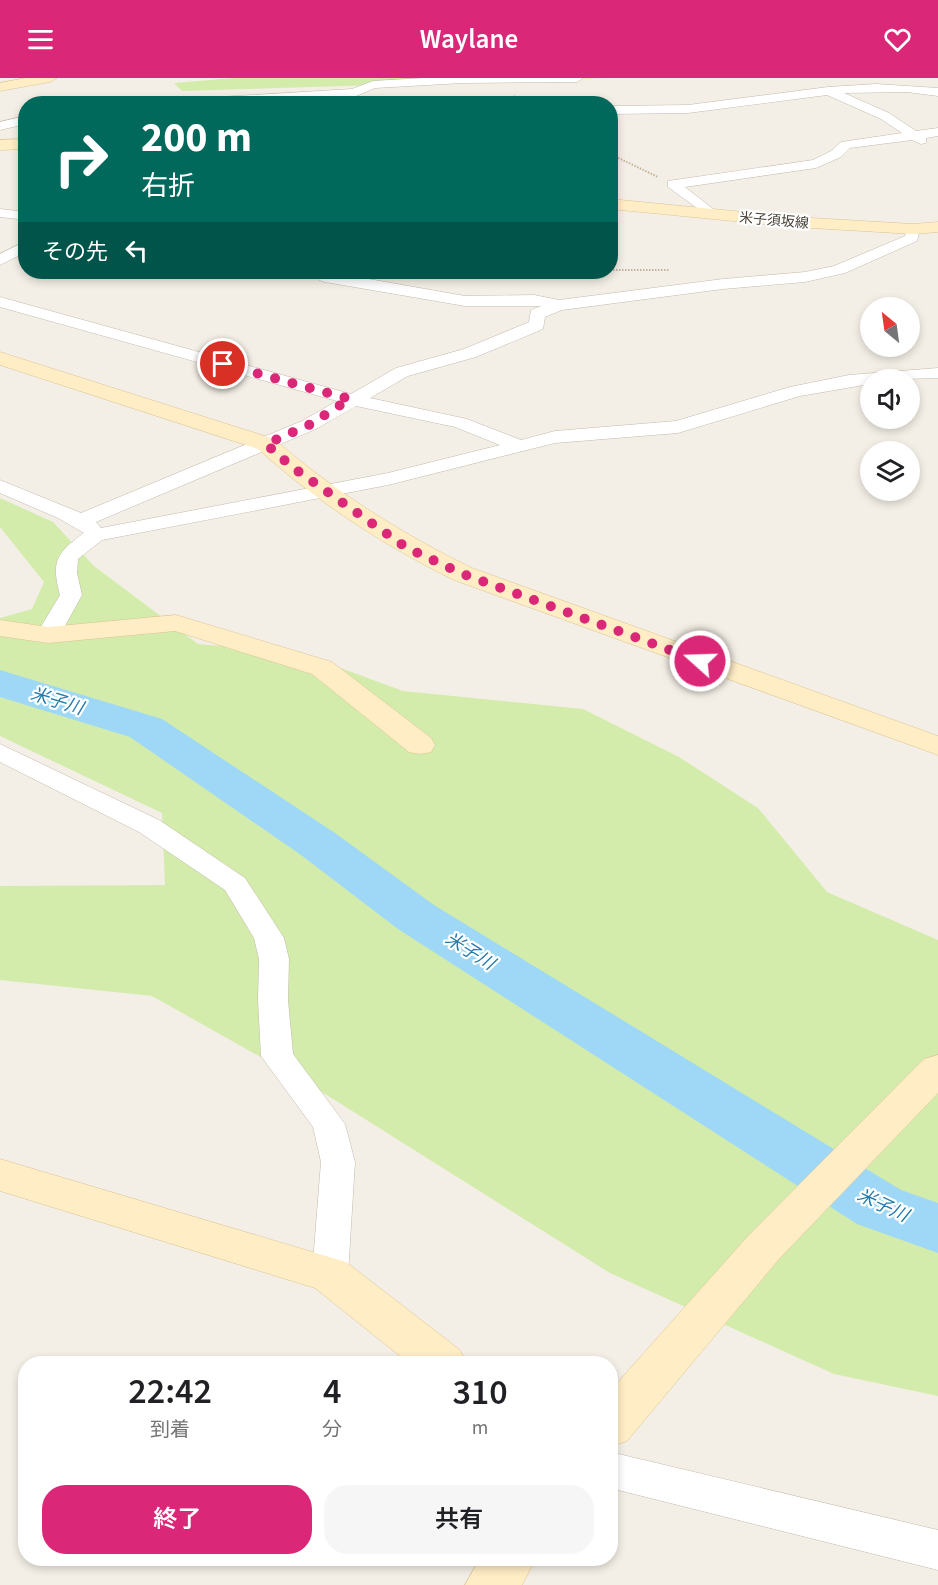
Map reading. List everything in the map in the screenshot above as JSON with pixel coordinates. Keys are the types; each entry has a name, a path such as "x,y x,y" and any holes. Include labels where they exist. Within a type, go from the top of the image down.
{"street":[{"path":"0,87 50,78"},
{"path":"304,96 354,93 373,85 385,84 577,78"},
{"path":"804,82 885,117 911,136 938,147"},
{"path":"618,110 688,109 889,83 910,85 938,92"},
{"path":"0,126 18,122"},
{"path":"673,184 816,164 836,154 846,145 938,132"},
{"path":"0,144 18,144"},
{"path":"673,184 712,215"},
{"name":"米子須坂線","path":"618,205 712,215 913,229 938,227"},
{"path":"0,213 18,215"},
{"path":"48,635 71,595 64,569 70,553 88,528 309,425 350,399 402,372 470,353 520,334 537,325 537,314 559,305 723,284 805,277 839,270 912,238 913,229"},
{"path":"0,260 18,250"},
{"path":"337,279 465,301 534,300 559,305"},
{"path":"0,302 350,399 460,423 520,446"},
{"path":"0,358 266,444 407,548 463,574 938,746"},
{"path":"0,486 88,528 388,479 555,437 678,427 796,391 849,380 938,373"},
{"path":"0,628 48,635 176,623 322,668 420,745"},
{"path":"0,752 149,826 235,884 269,938 274,959 273,1000 277,1056 329,1124 339,1162 330,1275"},
{"path":"618,1417 764,1247 938,1069"},
{"path":"0,1175 330,1275 434,1356"},
{"path":"618,1472 938,1550"},
{"path":"491,1585 505,1566"}],"path":[{"path":"618,158 673,184"}],"green space":[{"path":"234,78 605,78 182,91 174,83"},
{"path":"0,498 53,522 94,566 198,644 300,653 403,691 583,709 679,757 758,808 827,892 938,940 938,1396 834,1374 610,1273 314,1087 152,996 0,980 0,886 165,885 162,813 0,736 0,618 32,609 44,582 0,527"}],"waterway":[{"name":"米子川","path":"0,683 146,728 318,844 416,917 879,1207 938,1228"}],"route":[{"path":"223,364 350,399 309,425 266,444 292,467 407,548 463,574 700,661"}]}
